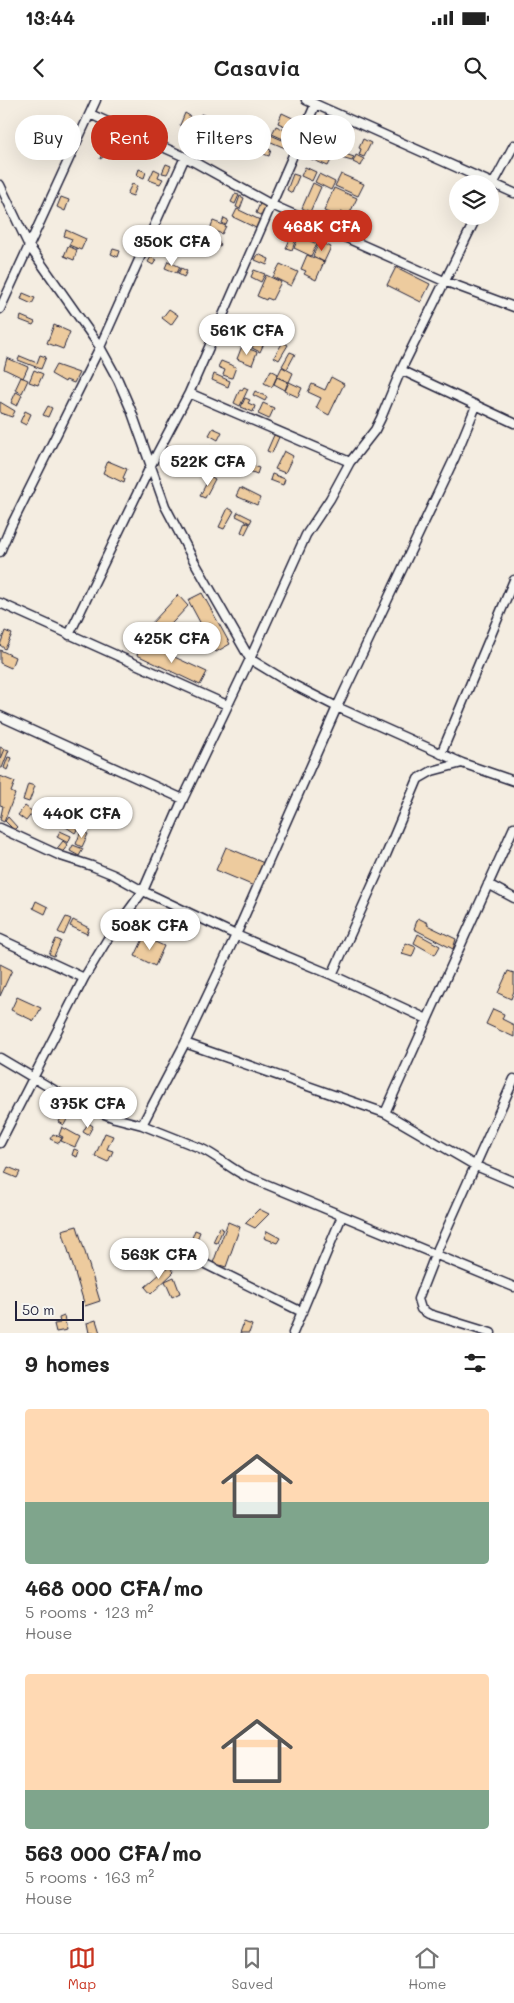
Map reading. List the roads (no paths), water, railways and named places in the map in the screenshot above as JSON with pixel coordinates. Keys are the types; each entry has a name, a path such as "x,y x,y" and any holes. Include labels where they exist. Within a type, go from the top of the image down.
{"street":[{"path":"0,309 96,100"},
{"path":"306,100 466,175"},
{"path":"68,634 151,465 189,393 315,105"},
{"path":"90,114 178,154"},
{"path":"498,175 514,144"},
{"path":"0,552 10,528 100,347 184,160"},
{"path":"190,160 272,205 444,281 514,306"},
{"path":"0,185 29,246 100,347 118,380 166,506 194,561 250,659 337,708 462,763 514,781"},
{"path":"499,189 514,193"},
{"path":"0,1143 84,978 143,891 183,799 250,659 306,534 330,499 350,462 381,418 401,370 472,225"},
{"path":"401,370 514,423"},
{"path":"189,393 350,462"},
{"path":"142,1125 185,1043 236,936 337,708 476,406"},
{"path":"441,754 514,580"},
{"path":"0,603 227,704"},
{"path":"0,716 183,799"},
{"path":"332,975 418,779 432,771 462,763"},
{"path":"385,1113 514,827"},
{"path":"0,828 61,856 114,875 236,936 332,975 427,1019"},
{"path":"488,884 514,898"},
{"path":"0,939 84,978"},
{"path":"185,1043 385,1113 476,1166 514,1182"},
{"path":"0,1058 76,1103 115,1118 142,1125 208,1152 244,1175 514,1287"},
{"path":"491,1333 429,1314 421,1309 418,1299 514,1079"},
{"path":"294,1333 342,1216"},
{"path":"201,1262 302,1312"}]}
